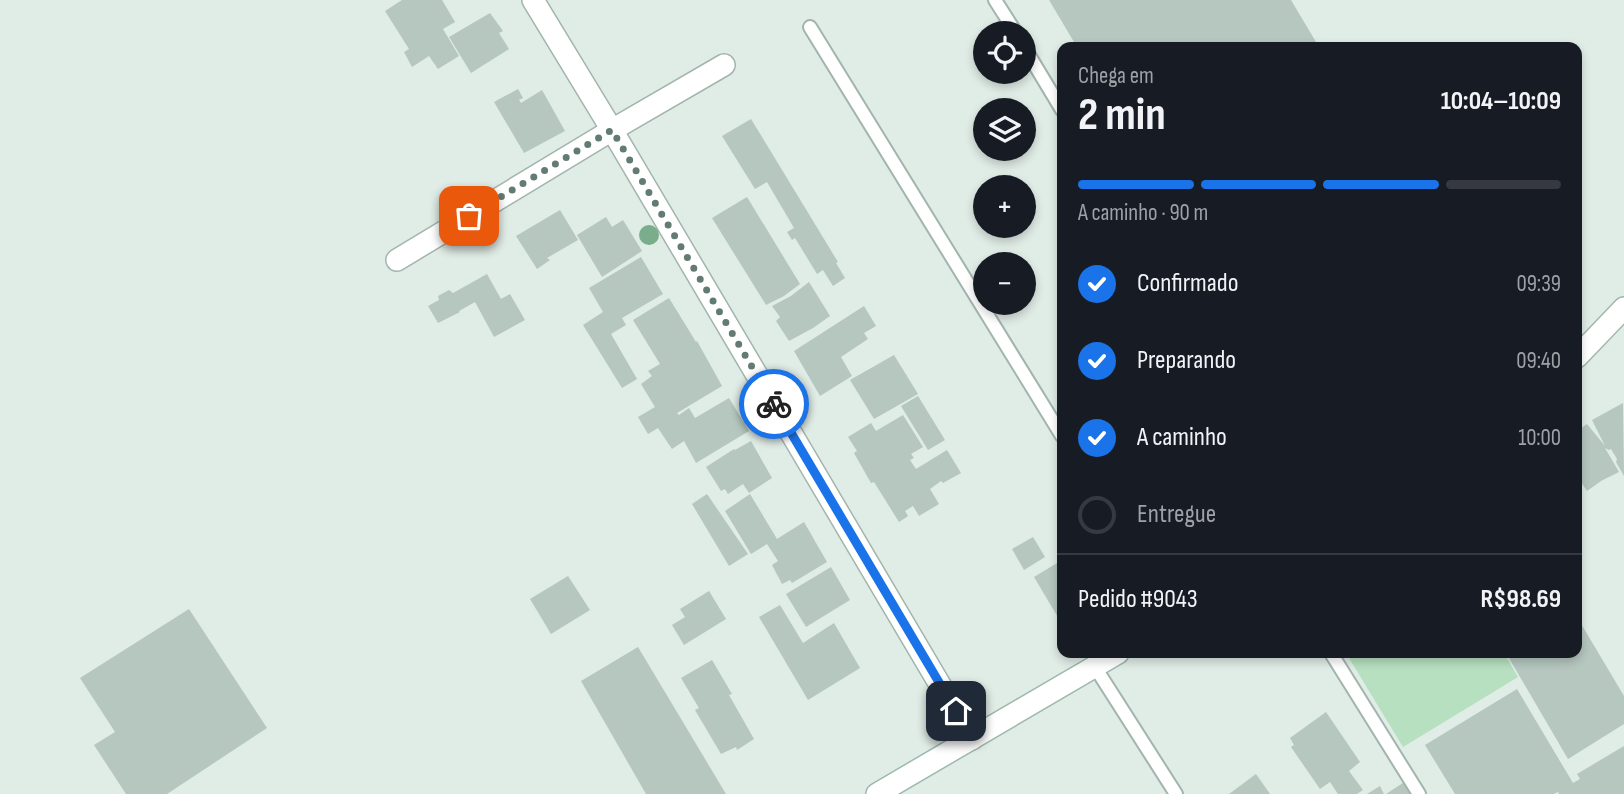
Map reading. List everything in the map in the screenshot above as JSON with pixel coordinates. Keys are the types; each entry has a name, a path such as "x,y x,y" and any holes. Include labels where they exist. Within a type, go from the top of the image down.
{"street":[{"path":"533,0 972,739"},
{"path":"397,260 724,65"},
{"path":"1582,352 1624,308"},
{"path":"877,794 1110,658"}],"lane":[{"path":"995,0 1008,21"},
{"path":"810,27 1057,428"},
{"path":"1036,67 1057,102"},
{"path":"1334,658 1419,794"},
{"path":"1095,667 1176,794"}],"green space":[{"path":"1349,658 1507,658 1518,677 1403,747"}],"building":[{"path":"402,0 442,0 455,22 443,29 459,56 438,69 429,56 412,67 404,52 409,49 385,11"},
{"path":"1049,0 1291,0 1316,42 1074,42"},
{"path":"490,13 503,31 499,33 509,49 471,73 449,37"},
{"path":"518,89 523,98 519,100 521,103 542,90 565,131 524,153 494,102"},
{"path":"751,119 838,262 836,263 845,278 833,286 823,270 817,274 795,238 792,240 787,232 794,228 767,182 755,189 722,136"},
{"path":"747,197 800,284 766,305 712,218"},
{"path":"560,210 578,240 547,258 550,260 537,269 516,236"},
{"path":"606,217 612,227 623,220 642,251 602,277 577,235"},
{"path":"641,257 663,294 622,318 626,325 611,334 637,379 622,388 583,325 603,312 589,288"},
{"path":"487,274 501,299 510,294 525,320 494,337 475,302 438,323 428,306 439,300 438,296 449,290 453,293"},
{"path":"809,282 830,316 789,341 776,321 780,317 772,306"},
{"path":"669,298 722,386 677,413 679,415 689,408 695,418 729,398 749,431 696,463 684,441 672,449 658,428 648,434 638,417 655,407 641,384 652,376 648,371 660,364 633,320"},
{"path":"864,306 876,326 864,333 868,339 841,357 852,376 820,396 794,351"},
{"path":"894,355 918,394 874,419 850,380"},
{"path":"918,396 945,440 928,450 901,406"},
{"path":"1623,403 1624,476 1611,449 1605,448 1619,472 1587,491 1582,484 1582,428 1587,424 1605,446 1592,420"},
{"path":"903,415 923,447 911,454 914,458 910,460 916,469 947,450 961,473 930,489 939,504 919,516 913,506 905,511 908,516 899,522 874,482 871,483 848,437 871,423 876,431"},
{"path":"751,441 772,478 749,493 743,484 728,494 725,489 721,491 706,467"},
{"path":"707,494 748,554 729,566 692,504"},
{"path":"750,494 777,539 804,522 827,562 792,583 790,580 782,584 772,565 778,561 767,544 751,554 725,511"},
{"path":"1033,537 1045,557 1024,570 1012,549"},
{"path":"1057,563 1057,616 1034,577"},
{"path":"831,567 850,600 806,627 786,594"},
{"path":"568,576 590,610 551,634 530,599"},
{"path":"709,591 726,619 684,645 672,625 685,617 680,609"},
{"path":"780,605 803,643 834,623 860,668 808,700 759,617"},
{"path":"189,609 267,728 167,794 126,794 94,745 115,732 80,678"},
{"path":"1582,625 1624,696 1624,724 1568,759 1509,658 1582,658"},
{"path":"638,647 726,794 646,794 581,681"},
{"path":"712,660 754,739 737,750 736,747 721,754 695,710 699,708 681,678"},
{"path":"1517,689 1573,783 1580,779 1577,774 1624,746 1624,794 1455,794 1425,745"},
{"path":"1326,712 1360,762 1349,771 1363,790 1357,794 1338,794 1330,782 1320,789 1291,747 1294,745 1290,738"},
{"path":"1256,774 1270,794 1229,794"},
{"path":"1409,779 1419,794 1386,794"},
{"path":"1380,786 1384,794 1367,794"}],"way so far":[{"path":"469,216 612,130 774,404"}],"route":[{"path":"774,404 956,711"}]}
